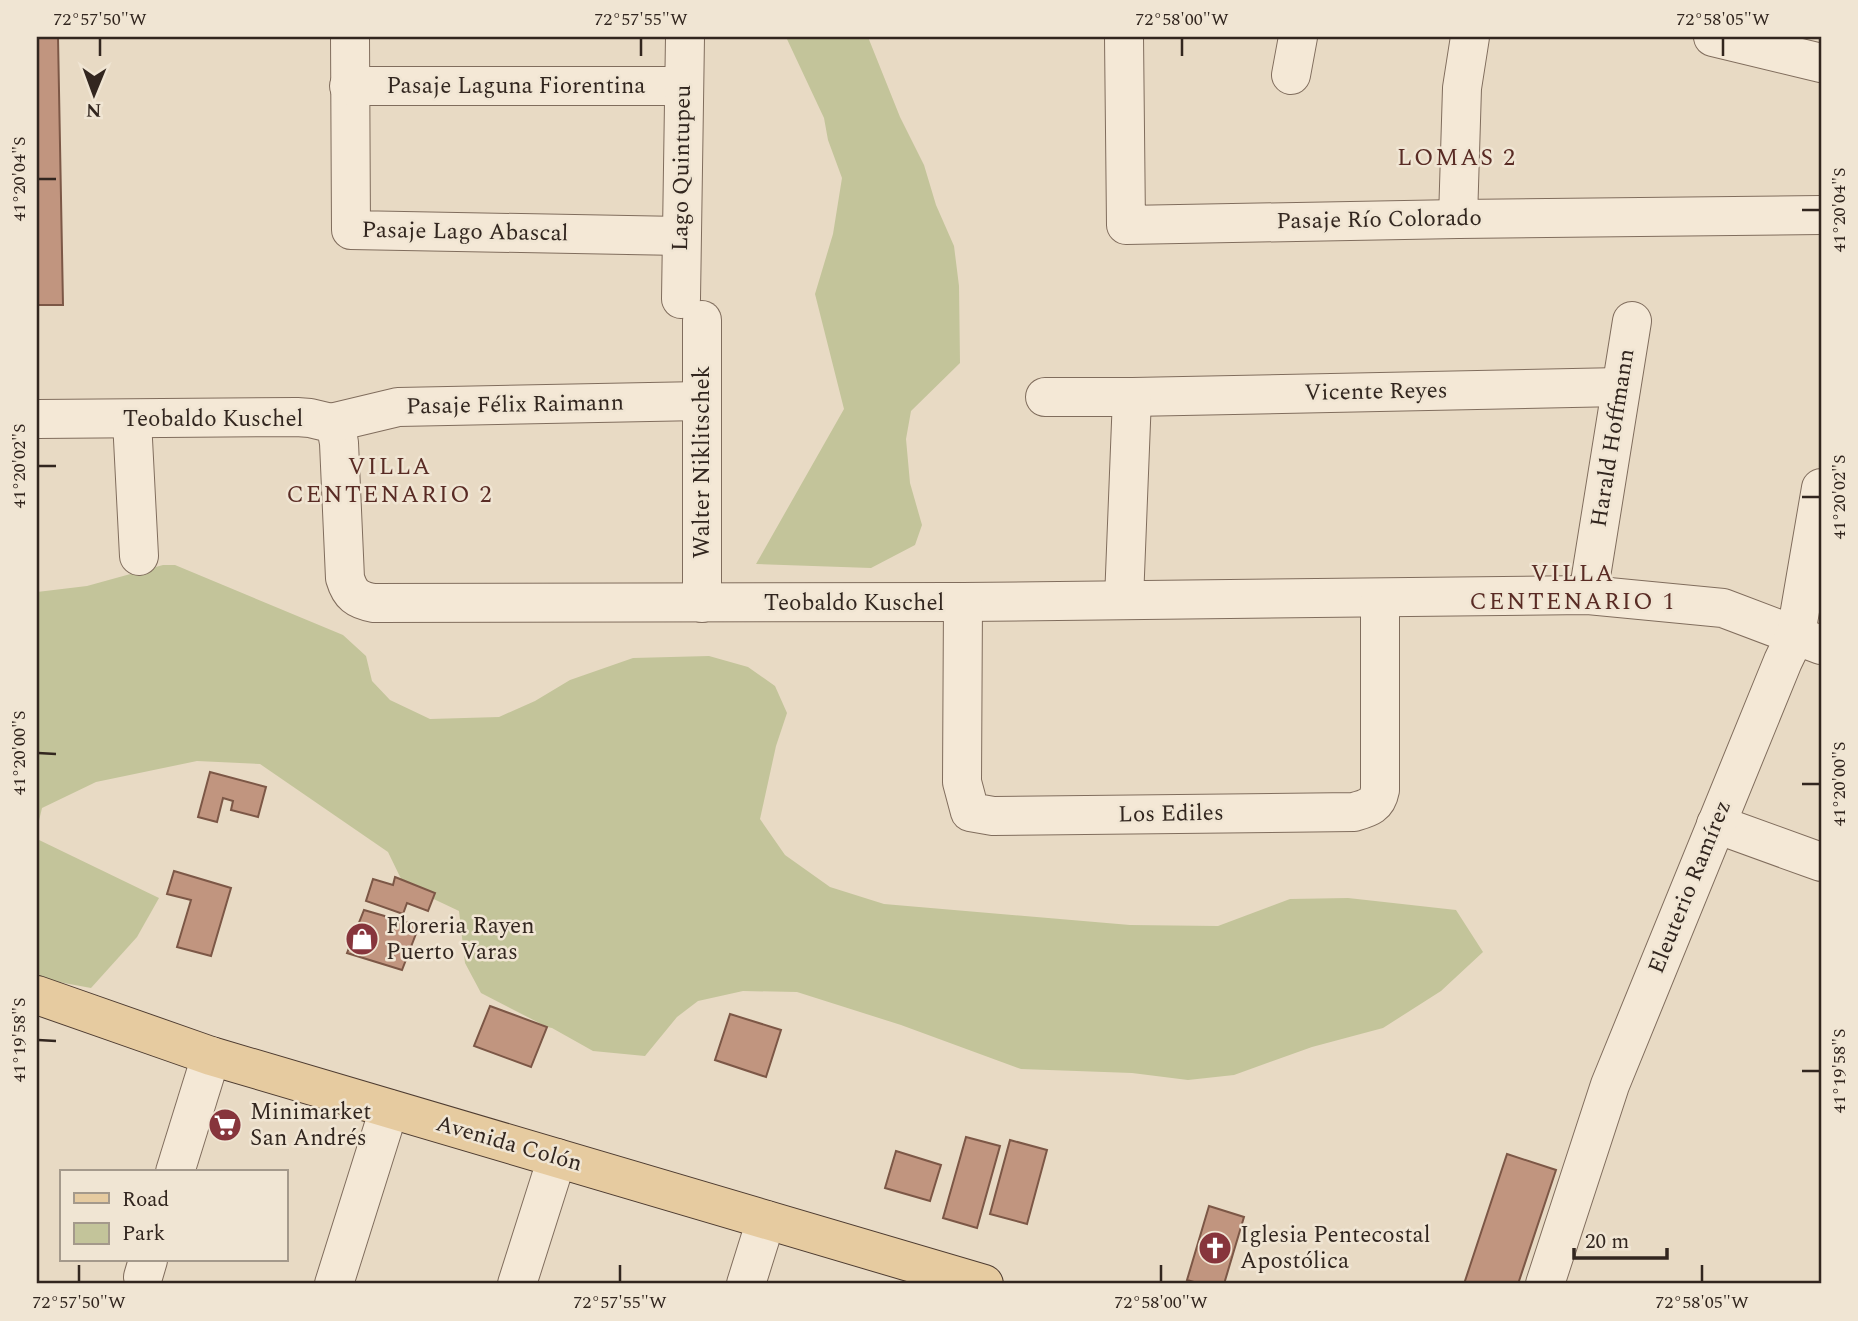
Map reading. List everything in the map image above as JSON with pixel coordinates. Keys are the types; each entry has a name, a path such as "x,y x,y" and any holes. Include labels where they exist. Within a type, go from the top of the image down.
{"main road":[{"name":"Avenida Colón","path":"37,995 211,1056 984,1284"}],"street":[{"path":"349,86 350,37"},
{"name":"Lago Quintupeu","path":"685,37 681,236 692,309"},
{"name":"Pasaje Río Colorado","path":"1124,37 1126,225 1821,215"},
{"path":"1292,75 1298,37"},
{"path":"1458,219 1462,88 1470,37"},
{"path":"1713,37 1821,63"},
{"name":"Pasaje Laguna Fiorentina","path":"349,86 684,86"},
{"name":"Pasaje Lago Abascal","path":"349,86 351,230 681,236"},
{"name":"Walter Niklitschek","path":"692,309 701,401 702,603"},
{"name":"Harald Hoffmann","path":"1588,596 1632,321"},
{"name":"Vicente Reyes","path":"1045,397 1620,387"},
{"path":"1125,600 1132,397"},
{"name":"Pasaje Félix Raimann","path":"331,423 398,407 701,401"},
{"name":"Teobaldo Kuschel","path":"37,419 297,417 331,423 337,432 339,443 345,578 354,597 374,603 963,602 1588,596 1723,608 1809,639"},
{"path":"132,420 139,556"},
{"name":"Eleuterio Ramírez","path":"1545,1284 1609,1085 1778,674 1809,639 1821,488"},
{"name":"Los Ediles","path":"963,602 962,782 970,812 993,816 1354,811 1368,808 1376,803 1380,790 1380,598"},
{"path":"1716,824 1821,862"},
{"path":"176,1170 211,1056"},
{"path":"334,1284 389,1109"},
{"path":"517,1284 557,1158"},
{"path":"746,1284 766,1220"}],"green space":[{"path":"786,37 868,37 900,117 924,165 936,205 954,246 959,286 960,363 911,411 906,439 910,483 922,525 915,545 871,568 756,564 844,409 815,294 833,234 842,178 828,140 824,118"},
{"path":"163,565 175,565 343,635 366,656 372,681 390,700 430,719 499,717 535,701 570,680 633,658 709,656 748,667 775,686 787,713 776,746 760,819 785,855 830,887 884,904 1130,925 1218,926 1290,899 1348,898 1456,910 1483,952 1441,991 1383,1028 1312,1047 1234,1075 1188,1080 1132,1073 1021,1069 901,1025 797,992 743,991 698,1001 677,1017 645,1056 593,1051 481,993 465,963 459,911 404,885 388,852 260,764 197,761 96,782 42,808 37,829 37,592 87,586"},
{"path":"37,839 159,898 137,937 91,988 37,978"}],"building":[{"path":"37,37 58,37 63,305 37,305"},
{"path":"210,772 266,787 258,817 231,810 233,801 223,798 217,822 198,817"},
{"path":"174,871 231,888 211,956 177,947 191,900 167,894"},
{"path":"395,877 435,893 428,911 407,903 403,914 366,901 373,879 393,885"},
{"path":"364,910 419,926 402,970 347,953"},
{"path":"490,1006 547,1027 531,1067 474,1046"},
{"path":"730,1014 781,1030 766,1077 715,1060"},
{"path":"966,1137 1000,1146 977,1228 943,1218"},
{"path":"1010,1140 1047,1150 1027,1224 990,1214"},
{"path":"896,1151 941,1165 930,1201 885,1188"},
{"path":"1507,1154 1556,1170 1518,1284 1464,1284"},
{"name":"Iglesia Pentecostal Apostólica","path":"1209,1206 1244,1217 1224,1284 1201,1284 1187,1280"}],"place":[{"name":"Floreria Rayen Puerto Varas","path":"362,939"},
{"name":"Minimarket San Andrés","path":"225,1125"},
{"name":"Iglesia Pentecostal Apostólica","path":"1215,1248"}],"district":[{"name":"LOMAS 2","path":"1457,158"},
{"name":"VILLA CENTENARIO 2","path":"390,481"},
{"name":"VILLA CENTENARIO 1","path":"1573,588"}]}
